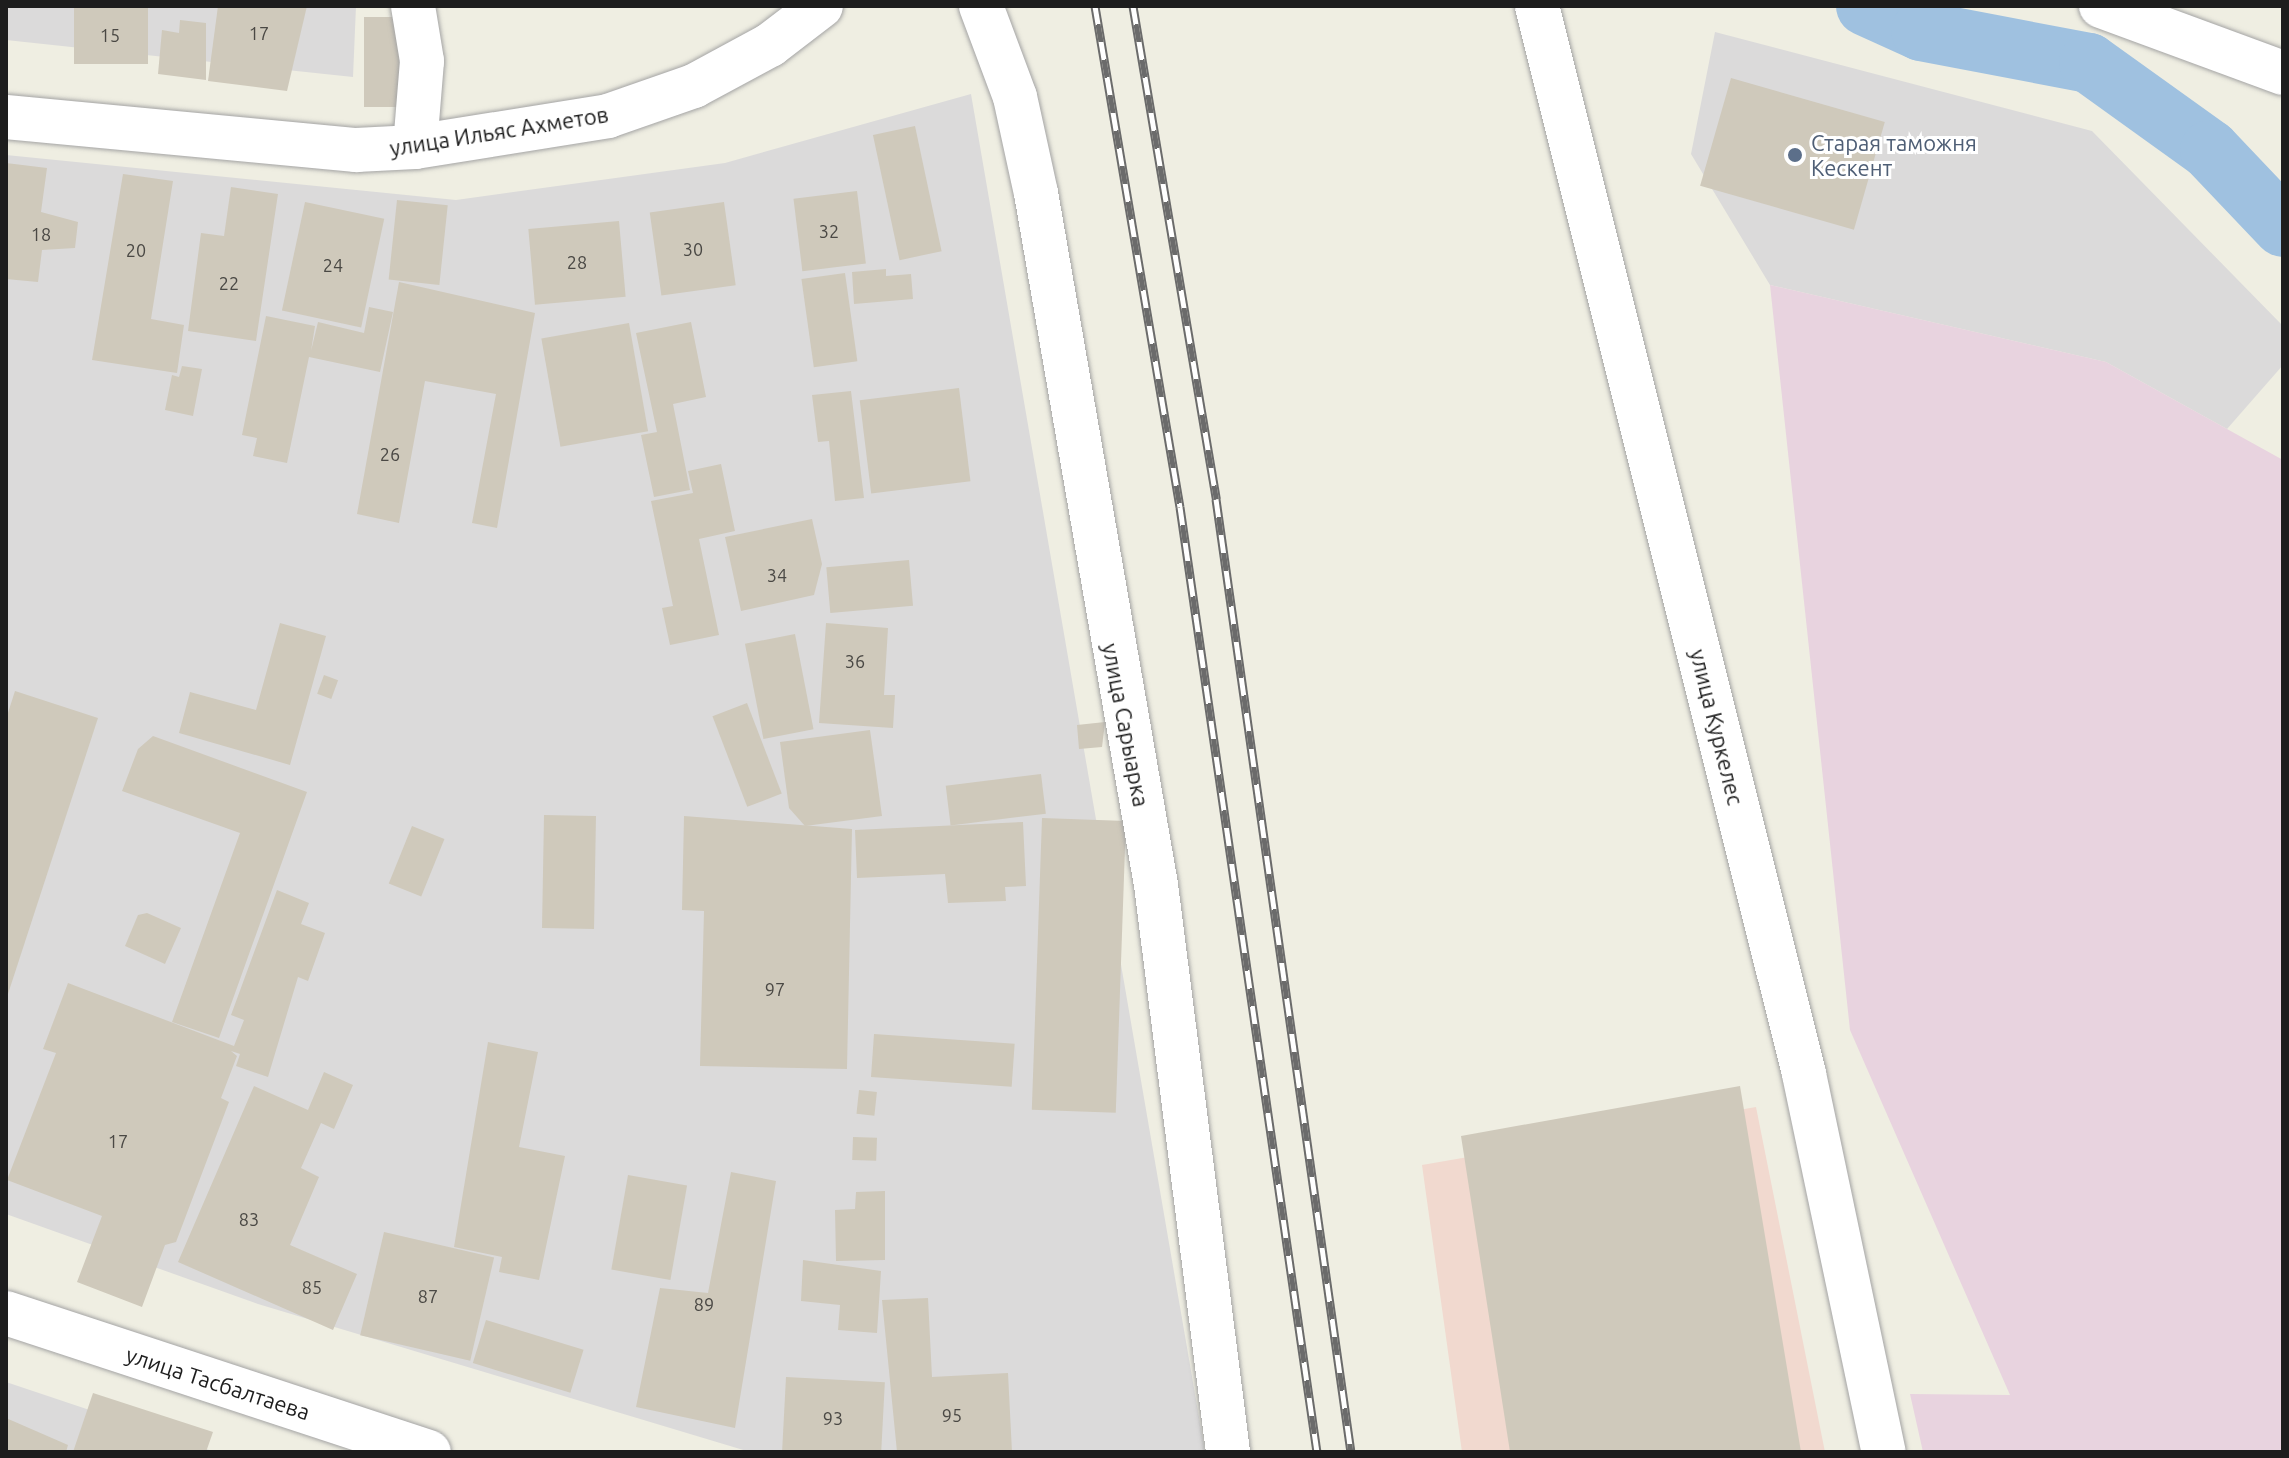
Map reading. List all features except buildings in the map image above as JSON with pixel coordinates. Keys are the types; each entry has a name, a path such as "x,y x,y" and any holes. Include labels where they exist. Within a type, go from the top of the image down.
{"street":[{"path":"413,6 422,61 415,147"},
{"name":"улица Ильяс Ахметов","path":"6,117 356,150 415,147 608,116 651,101 770,45 821,6"},
{"name":"улица Сарыарка","path":"981,6 1015,97 1036,193 1156,885 1228,1452"},
{"name":"улица Куркелес","path":"1537,6 1804,1074 1884,1452"},
{"path":"2101,6 2283,73"},
{"name":"улица Тасбалтаева","path":"6,1313 429,1452"}],"shaded area":[{"path":"6,6 356,6 353,77 6,40"},
{"path":"1715,32 2092,131 2283,326 2283,365 2227,429 2106,362 1770,285 1691,154"},
{"path":"971,94 1205,1452 750,1452 258,1304 6,1214 6,155 456,200 725,163"},
{"path":"1770,285 2106,362 2283,460 2283,1452 1923,1452 1910,1394 2010,1395 1850,1030"},
{"path":"1756,1107 1825,1452 1462,1452 1422,1165"},
{"path":"6,1382 215,1452 6,1452"}],"waterway":[{"path":"1866,6 1921,31 2089,63 2210,150 2283,227"}],"railway":[{"path":"1095,6 1180,507 1317,1452"},
{"path":"1133,6 1216,499 1351,1452"}],"place":[{"name":"Старая таможня Кескент","path":"1795,155"}]}
